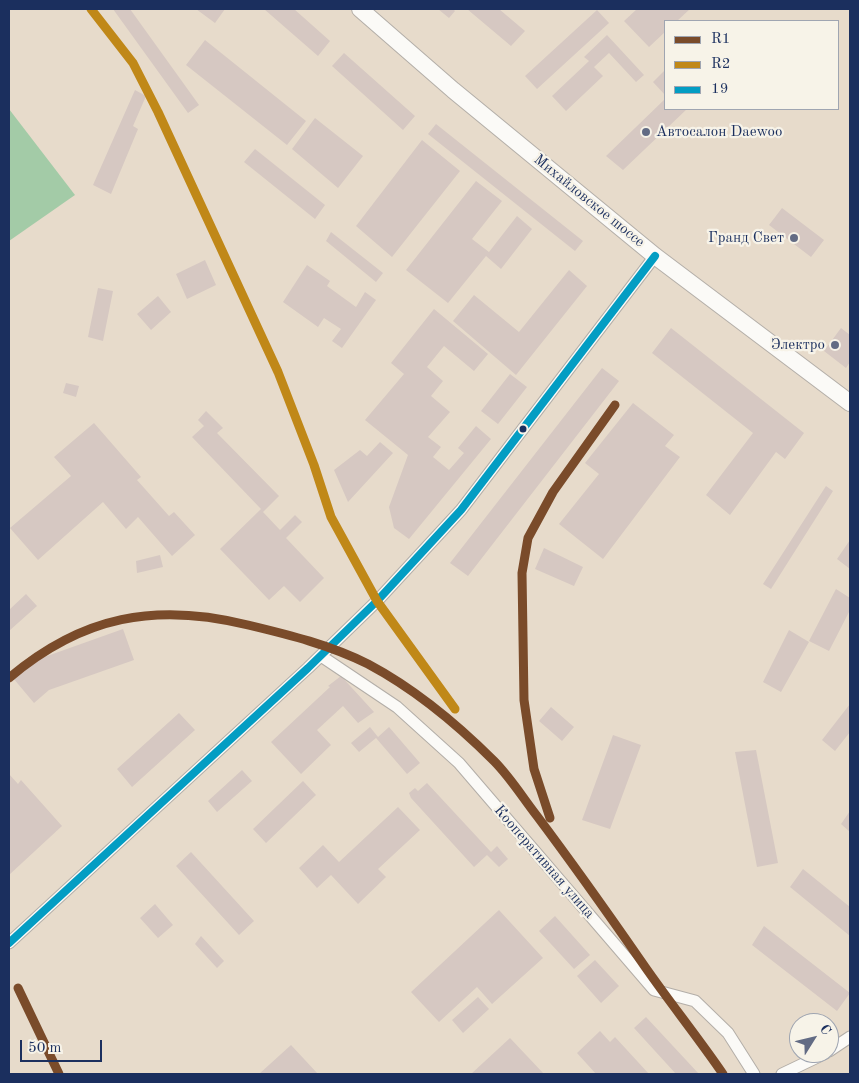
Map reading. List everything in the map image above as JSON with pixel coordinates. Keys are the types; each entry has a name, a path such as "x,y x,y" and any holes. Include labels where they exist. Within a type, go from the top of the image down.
{"main road":[{"name":"Михайловское шоссе","path":"360,9 453,90 656,256 850,402"}],"street":[{"path":"9,942 321,656 377,600 461,510 656,256"},
{"name":"Кооперативная улица","path":"321,656 397,708 459,763 654,990 696,1001 728,1033 754,1074"},
{"path":"839,1044 850,1037"},
{"path":"782,1074 804,1063"}],"green space":[{"path":"9,109 75,195 9,241"}],"building":[{"path":"113,9 130,9 199,105 188,113"},
{"path":"196,9 225,9 215,23"},
{"path":"264,9 294,9 330,41 318,56"},
{"path":"438,9 453,9 455,11 449,18"},
{"path":"467,9 499,9 525,31 511,46"},
{"path":"637,9 690,9 678,20 664,20 664,33 649,47 624,21"},
{"path":"597,10 609,23 537,89 525,76"},
{"path":"607,35 644,75 636,82 609,53 594,67 603,76 566,111 552,96 589,61 584,57"},
{"path":"205,40 306,121 287,145 186,65"},
{"path":"344,53 415,116 403,130 332,66"},
{"name":"Автосалон Daewoo","path":"664,71 664,94 653,82"},
{"path":"135,90 146,96 133,126 138,129 111,194 93,185"},
{"name":"Автосалон Daewoo","path":"664,100 664,110 686,110 623,170 606,156"},
{"path":"315,118 363,156 338,188 292,149"},
{"path":"436,124 583,241 575,251 428,134"},
{"path":"422,140 460,171 392,257 356,226"},
{"path":"255,149 325,205 315,219 244,162"},
{"path":"476,181 502,201 472,239 489,252 517,216 532,229 501,269 486,256 448,303 406,270"},
{"path":"782,208 824,240 811,257 769,225"},
{"path":"331,232 383,273 376,282 326,241"},
{"path":"205,260 216,285 187,299 176,274"},
{"path":"307,265 330,281 327,286 356,307 365,292 376,300 342,348 332,341 341,329 324,318 318,327 283,302"},
{"path":"569,270 587,286 516,375 453,321 474,295 519,332"},
{"path":"98,288 113,291 103,341 88,337"},
{"path":"158,296 171,312 151,330 137,314"},
{"path":"434,309 488,354 474,371 444,346 427,367 443,381 431,396 450,412 428,437 441,447 433,457 449,470 464,453 458,448 476,426 491,439 409,539 394,528 389,507 408,455 365,420 404,374 391,363"},
{"path":"671,328 804,433 785,459 776,452 730,515 706,495 753,433 652,353"},
{"path":"841,328 850,335 850,362 846,368 824,351"},
{"path":"602,368 619,381 468,576 450,563"},
{"path":"510,374 527,387 498,424 481,411"},
{"path":"66,383 79,386 76,397 63,393"},
{"path":"633,403 674,435 665,446 680,457 603,559 559,524 599,474 585,463"},
{"path":"206,411 223,428 217,433 279,496 263,512 280,530 295,515 302,522 286,538 324,578 300,602 284,586 269,600 220,549 261,509 192,437 204,426 198,420"},
{"path":"94,423 141,477 137,480 169,516 174,512 195,535 172,556 138,517 126,529 103,502 38,560 10,528 71,476 54,457"},
{"path":"380,442 393,453 348,502 334,470 360,450 367,456"},
{"path":"826,486 833,491 771,589 763,584"},
{"path":"850,540 850,569 837,559"},
{"path":"544,548 583,567 574,586 535,569"},
{"path":"160,555 163,567 137,573 136,561"},
{"path":"836,589 850,598 850,610 829,651 809,641"},
{"path":"26,594 37,606 9,631 9,610"},
{"path":"123,629 134,660 49,690 34,703 13,678 36,660"},
{"path":"789,630 809,642 781,692 763,682"},
{"path":"341,676 374,712 358,723 343,706 317,730 331,745 301,774 271,742 330,687 328,686"},
{"path":"850,704 850,732 835,751 822,740"},
{"path":"551,707 574,727 562,741 539,721"},
{"path":"179,713 195,730 132,787 117,769"},
{"path":"370,727 378,737 389,727 420,763 407,774 376,738 359,752 351,743"},
{"path":"613,735 641,745 610,829 582,820"},
{"path":"756,750 778,863 757,867 735,752"},
{"path":"242,770 252,781 217,812 208,801"},
{"path":"9,774 18,784 21,780 62,826 9,875"},
{"path":"303,781 316,795 266,843 253,829"},
{"path":"427,783 491,852 497,846 508,859 499,867 487,855 474,867 411,798 409,793 415,788 418,791"},
{"path":"398,807 420,830 378,869 386,877 358,904 331,875 317,888 299,868 323,845 339,862"},
{"path":"850,811 850,832 841,824"},
{"path":"191,852 254,921 239,935 176,866"},
{"path":"803,869 850,907 850,936 790,887"},
{"path":"155,904 173,925 158,938 140,918"},
{"path":"499,910 543,958 492,1004 477,987 439,1022 411,992"},
{"path":"555,916 590,955 574,969 539,931"},
{"path":"764,926 850,993 837,1011 752,945"},
{"path":"201,936 224,961 217,968 195,944"},
{"path":"595,960 619,986 601,1003 577,976"},
{"path":"478,997 489,1009 463,1033 452,1020"},
{"path":"646,1017 699,1074 676,1074 634,1028"},
{"path":"600,1031 610,1042 615,1037 649,1074 596,1074 577,1053"},
{"path":"510,1038 544,1074 471,1074"},
{"path":"291,1045 318,1074 259,1074"}],"transit line":[{"name":"R2","path":"91,9 133,63 158,112 278,372 314,465 331,517 377,601 455,709"},
{"name":"19","path":"9,943 308,668 377,601 461,510 655,256"},
{"name":"R1","path":"550,818 534,769 524,700 522,573 528,538 553,492 615,405"},
{"name":"R1","path":"9,678 36,657 64,640 92,628 121,620 151,615 214,618 248,625 324,646 368,664 435,708 500,767 564,852 723,1074"},
{"name":"R1","path":"18,988 59,1074"}],"place":[{"name":"Автосалон Daewoo","path":"646,132"},
{"name":"Гранд Свет","path":"794,238"},
{"name":"Электро","path":"835,345"}]}
